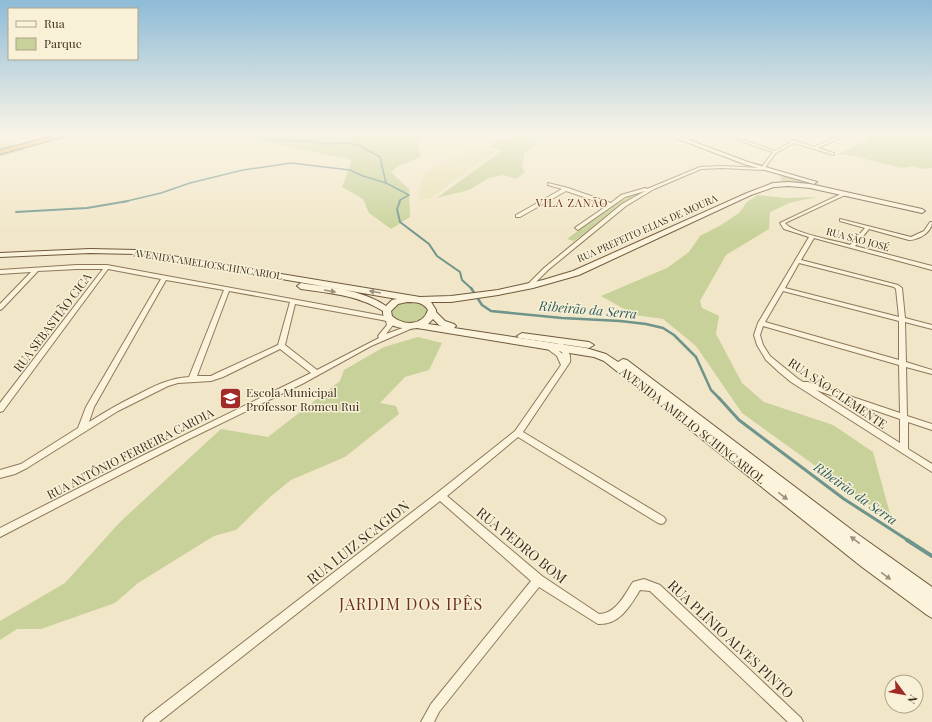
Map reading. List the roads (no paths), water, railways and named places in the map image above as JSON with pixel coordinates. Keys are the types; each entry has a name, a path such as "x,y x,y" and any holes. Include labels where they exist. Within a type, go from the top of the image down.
{"main road":[{"name":"RUA PREFEITO ELIAS DE MOURA","path":"417,299 452,299 492,293 528,287 576,273 756,191 773,185 806,186 924,212 763,168"},
{"name":"AVENIDA AMELIO SCHINCARIOL","path":"0,255 90,251 143,253 417,299 428,304 442,323 453,327 550,343 565,357 580,350 600,354 614,363 867,562 932,610"},
{"name":"AVENIDA AMELIO SCHINCARIOL","path":"0,261 84,256 143,259 362,297 376,302 387,310"},
{"path":"390,320 387,317 387,310 395,302 400,300 417,299"},
{"name":"RUA PREFEITO ELIAS DE MOURA","path":"432,311 452,299"},
{"path":"415,325 427,320 432,311"},
{"name":"AVENIDA AMELIO SCHINCARIOL","path":"390,320 397,324 415,325 550,343 588,345 613,354 857,542 932,596"}],"street":[{"path":"578,228 623,196 652,188 700,168 707,168"},
{"path":"730,168 757,170 763,168"},
{"path":"550,184 610,204"},
{"path":"528,287 546,268 624,205 652,188"},
{"path":"518,216 566,190"},
{"name":"RUA SÃO JOSÉ","path":"843,194 782,223 790,230 812,237 932,268"},
{"path":"842,220 911,239 926,232 932,223"},
{"path":"851,247 868,227"},
{"name":"RUA SÃO CLEMENTE","path":"812,237 761,323 757,335 760,345 768,358 794,380 932,468"},
{"path":"797,261 899,288 902,319 904,450"},
{"path":"0,272 35,271 77,267 107,268 365,314 390,320"},
{"name":"RUA SEBASTIÃO CICA","path":"0,409 107,268"},
{"path":"0,308 35,271"},
{"path":"82,429 90,407 164,278"},
{"path":"192,379 227,289"},
{"path":"781,289 932,327"},
{"path":"0,474 24,466 116,409 165,384 178,380 211,378 281,346 293,301"},
{"path":"365,314 387,310"},
{"name":"RUA ANTÔNIO FERREIRA CARDIA","path":"378,339 388,330 390,320"},
{"path":"761,323 932,372"},
{"name":"RUA ANTÔNIO FERREIRA CARDIA","path":"0,533 180,439 378,339 415,325"},
{"path":"550,343 560,355 565,357"},
{"path":"281,346 315,372"},
{"name":"RUA LUIZ SCAGION","path":"149,722 440,496 518,433 565,357"},
{"path":"794,380 932,427"},
{"path":"518,433 661,520"},
{"name":"RUA PEDRO BOM","path":"440,496 538,580 598,619 604,620 612,618 637,586 642,584"},
{"path":"427,722 435,708 538,580"},
{"name":"RUA PLÍNIO ALVES PINTO","path":"642,584 656,589 797,722"}],"waterway":[{"path":"125,201 161,193 190,183 259,168"},
{"path":"331,168 350,170 363,176 386,183"},
{"name":"Ribeirão da Serra","path":"382,168 386,183"},
{"name":"Ribeirão da Serra","path":"386,183 409,195 399,202"},
{"path":"16,212 87,208 125,201"},
{"name":"Ribeirão da Serra","path":"400,201 397,209 400,222 429,244 437,256 460,272 462,280 471,288"},
{"name":"Ribeirão da Serra","path":"471,288 482,305 491,311 562,318 620,321 646,324 663,328 674,335 696,357 711,390 719,398"},
{"name":"Ribeirão da Serra","path":"719,398 739,420 844,499 909,541"},
{"name":"Ribeirão da Serra","path":"907,540 932,556"}],"place":[{"name":"Escola Municipal Professor Romeu Rui","path":"230,399"}],"district":[{"name":"VILA ZANÃO","path":"572,202"},
{"name":"JARDIM DOS IPÊS","path":"411,603"}]}
